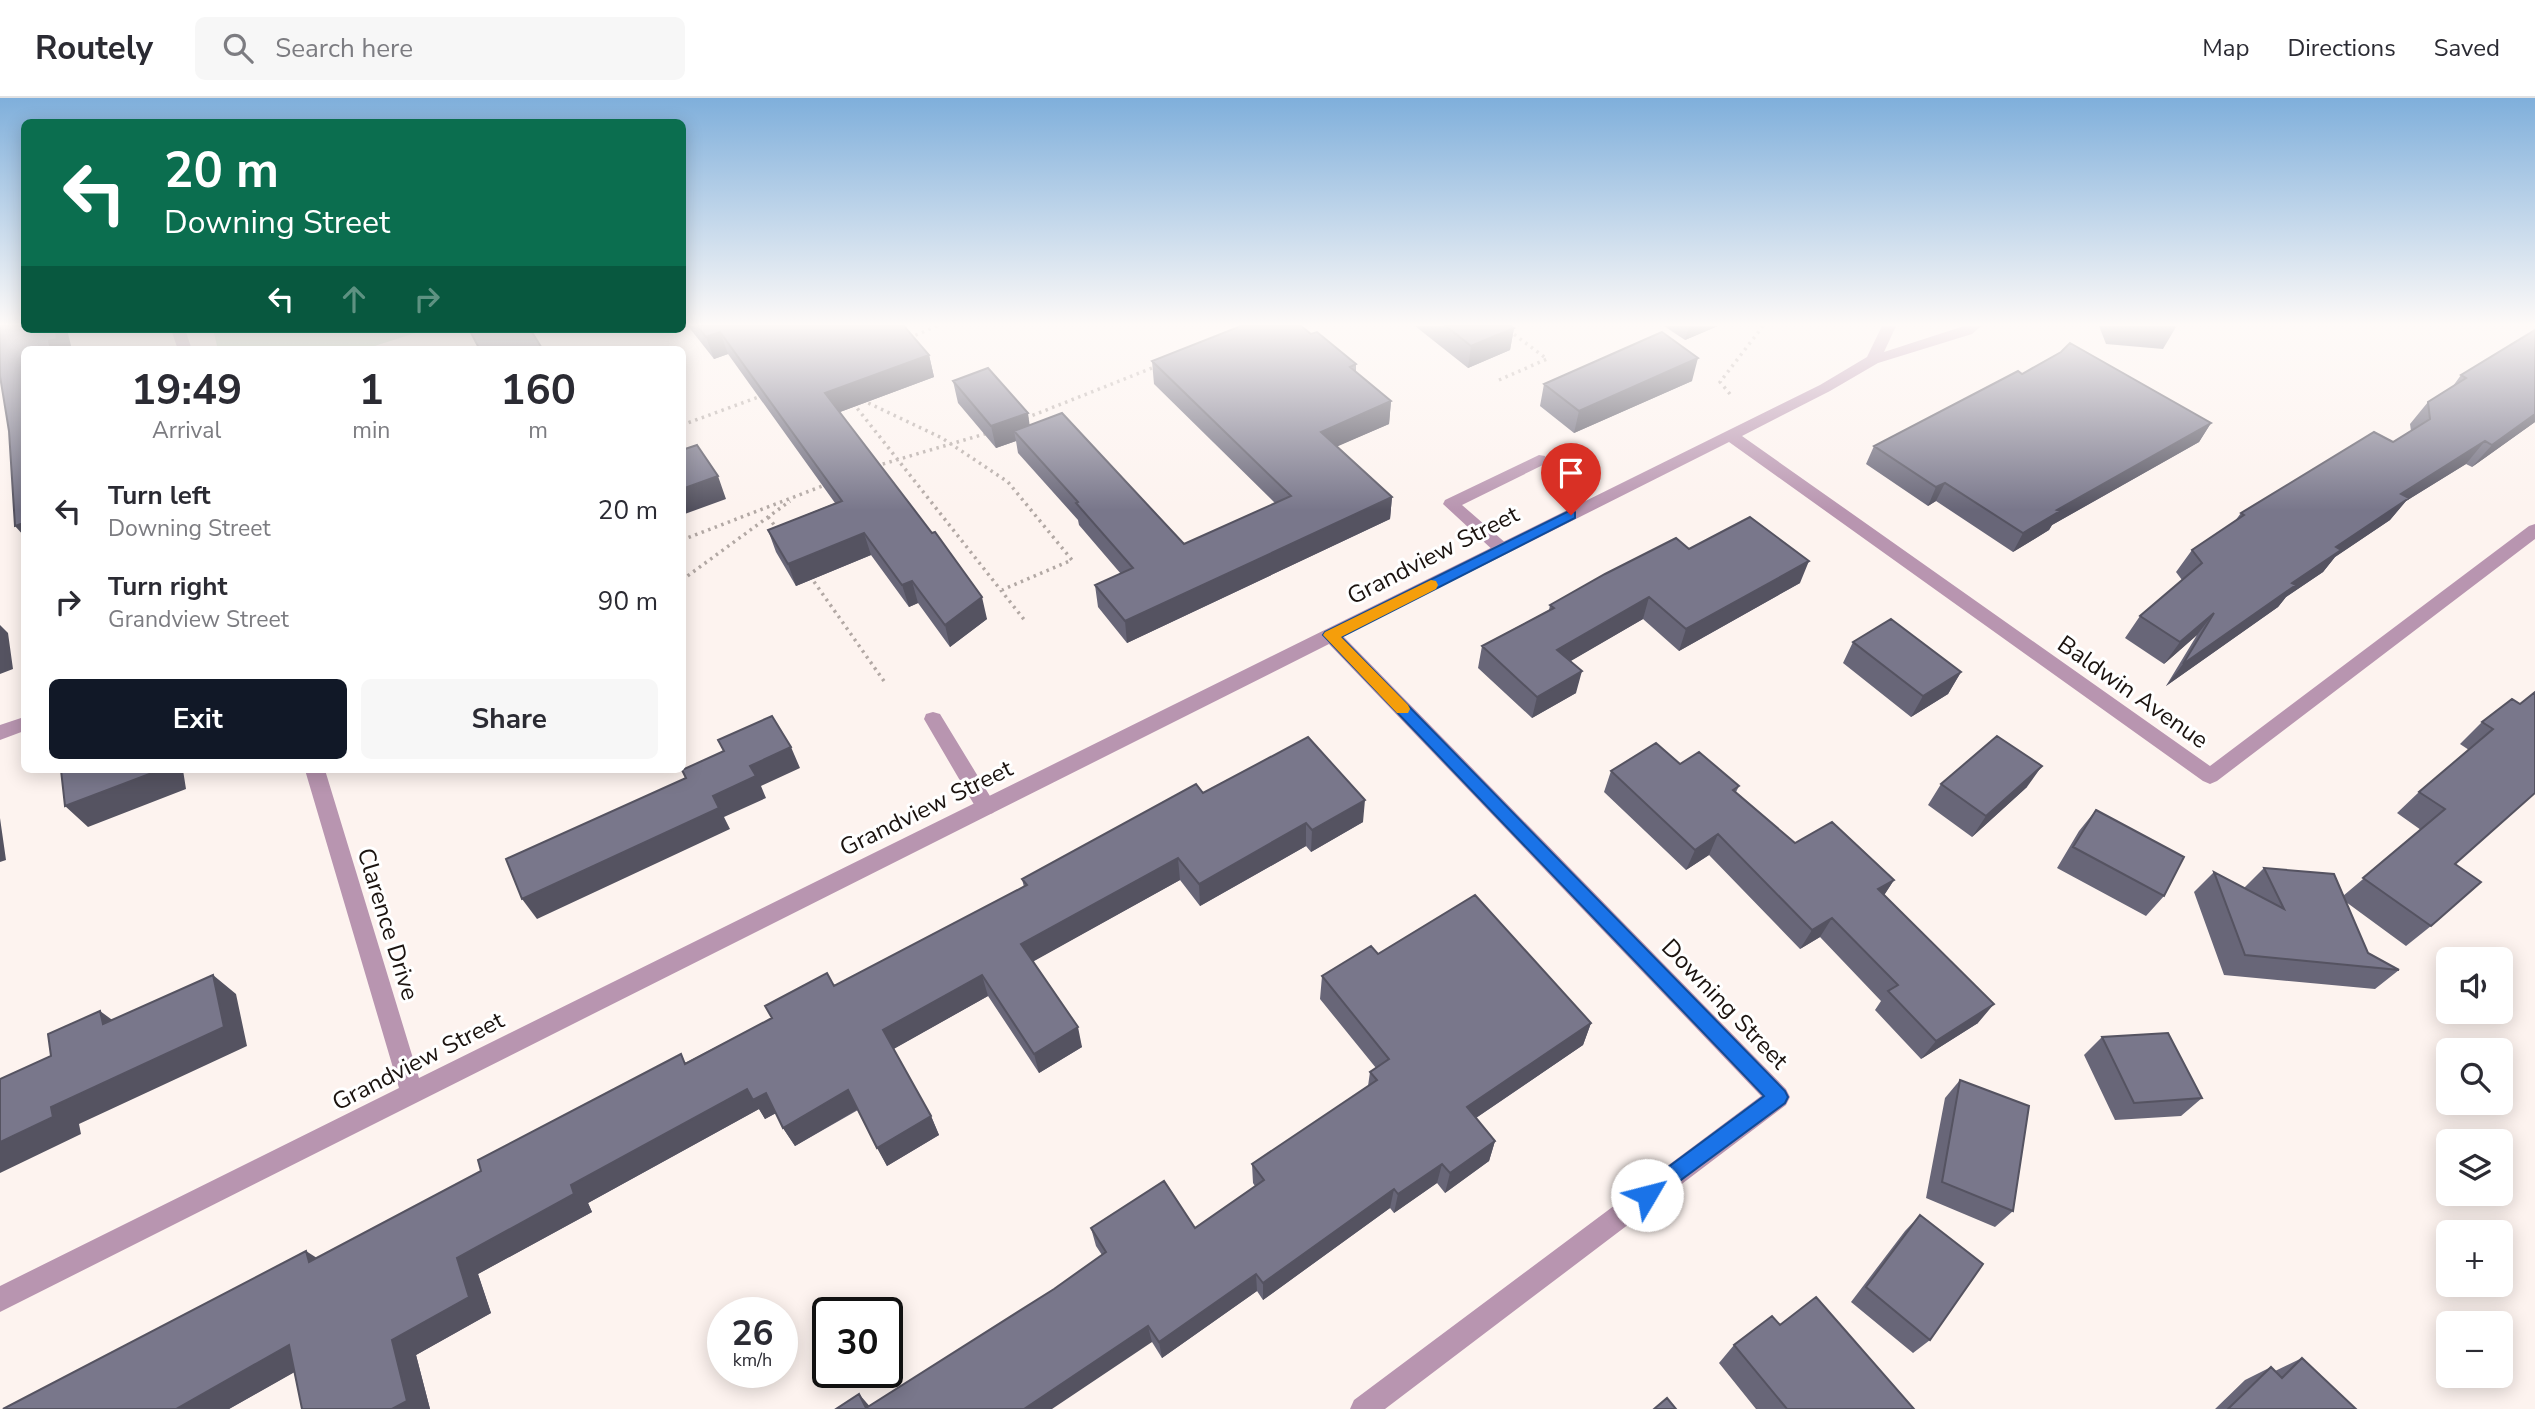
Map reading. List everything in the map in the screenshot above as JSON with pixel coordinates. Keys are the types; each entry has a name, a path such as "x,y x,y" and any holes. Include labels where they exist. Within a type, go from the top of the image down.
{"street":[{"name":"Grandview Street","path":"0,1299 1826,387"},
{"name":"Baldwin Avenue","path":"1730,435 2210,776 2535,530"},
{"path":"1502,549 1451,504 1539,460"},
{"name":"Downing Street","path":"1331,635 1778,1097 1363,1409"},
{"path":"933,719 986,807"},
{"path":"0,733 21,725"},
{"name":"Clarence Drive","path":"316,773 412,1093"}],"path":[{"path":"1019,421 1104,387"},
{"path":"1724,387 1730,394"},
{"path":"686,424 773,392"},
{"path":"845,392 1026,622"},
{"path":"857,398 956,446 1008,482 1072,560 1002,590"},
{"path":"872,467 897,458 956,446 994,431"},
{"path":"686,538 834,482"},
{"path":"686,577 797,496"},
{"path":"768,517 784,539"},
{"path":"808,572 886,684"}],"building":[{"path":"2,387 21,387 21,524 15,526 9,431"},
{"path":"760,387 841,387 825,393 932,533 935,532 982,597 945,625 912,581 902,585 864,533 788,564 768,530 842,501"},
{"path":"958,387 1005,387 1028,413 991,426"},
{"path":"1179,387 1374,387 1391,401 1321,432 1392,497 1125,621 1095,585 1133,568 1014,431 1062,413 1184,544 1291,496"},
{"path":"1548,387 1632,387 1579,411"},
{"path":"1987,387 2148,387 2211,423 2057,510 2060,511 2023,533 1945,483 1936,487 1874,446"},
{"path":"2451,387 2535,387 2535,414 2492,445 2485,441 2401,494 2409,498 2336,547 2341,550 2292,583 2296,585 2183,664 2214,613 2180,642 2140,616 2202,563 2192,550 2244,515 2241,513 2374,432 2393,442 2430,419 2428,402"},
{"path":"697,445 718,476 686,488 686,449"},
{"path":"1750,517 1809,561 1686,629 1649,597 1557,650 1582,671 1537,697 1482,646 1554,608 1550,605 1605,574 1676,538 1689,549"},
{"path":"1891,619 1961,672 1923,696 1853,642"},
{"path":"2535,692 2535,793 2455,864 2481,882 2431,926 2363,878 2445,809 2419,792 2493,729 2482,722 2512,699 2520,704"},
{"path":"772,716 791,747 750,766 756,776 713,796 719,808 522,899 506,859 686,778 684,773 686,773 686,768 724,751 718,740"},
{"path":"1997,736 2042,766 1986,816 1941,784"},
{"path":"1308,737 1365,800 1312,830 1306,823 1199,884 1178,858 1021,944 1078,1027 1034,1054 982,975 883,1030 931,1116 877,1148 848,1090 783,1128 766,1093 753,1100 747,1089 571,1185 574,1194 457,1258 469,1297 392,1340 407,1401 392,1409 302,1409 289,1345 176,1409 3,1409 306,1251 309,1262 481,1171 478,1160 681,1054 685,1064 772,1018 765,1006 827,973 834,986 1027,885 1022,879 1196,784 1203,793"},
{"path":"1656,743 1680,764 1699,752 1739,786 1733,790 1795,843 1832,822 1894,880 1878,889 1994,1004 1936,1041 1888,991 1898,985 1832,918 1812,930 1718,834 1695,850 1611,771"},
{"path":"61,773 152,773 65,806"},
{"path":"2096,810 2184,857 2164,896 2073,847"},
{"path":"2264,868 2334,874 2368,953 2399,970 2245,955 2214,872 2284,909"},
{"path":"1475,895 1591,1023 1467,1107 1495,1141 1450,1173 1442,1164 1398,1194 1394,1189 1263,1283 1256,1274 1159,1342 1148,1326 1024,1409 836,1409 859,1394 866,1408 898,1388 903,1388 903,1385 1054,1289 1106,1252 1091,1228 1164,1181 1195,1228 1264,1180 1252,1164 1377,1080 1370,1072 1389,1059 1322,976 1371,946 1378,954"},
{"path":"213,975 224,1027 51,1107 53,1117 0,1142 0,1079 51,1056 48,1034 100,1011 103,1024"},
{"path":"2168,1033 2202,1098 2134,1103 2102,1037"},
{"path":"1960,1080 2029,1106 2013,1211 1942,1182"},
{"path":"1920,1215 1983,1264 1930,1340 1866,1287"},
{"path":"1816,1297 1914,1409 1787,1409 1734,1345 1772,1316 1780,1325"},
{"path":"2302,1358 2356,1409 2228,1409 2271,1367 2282,1378"},
{"path":"1667,1398 1676,1409 1654,1409"}],"slow traffic":[{"path":"1402,709 1331,635 1431,585"}],"route":[{"path":"1571,515 1331,635 1778,1097 1647,1195"}]}
